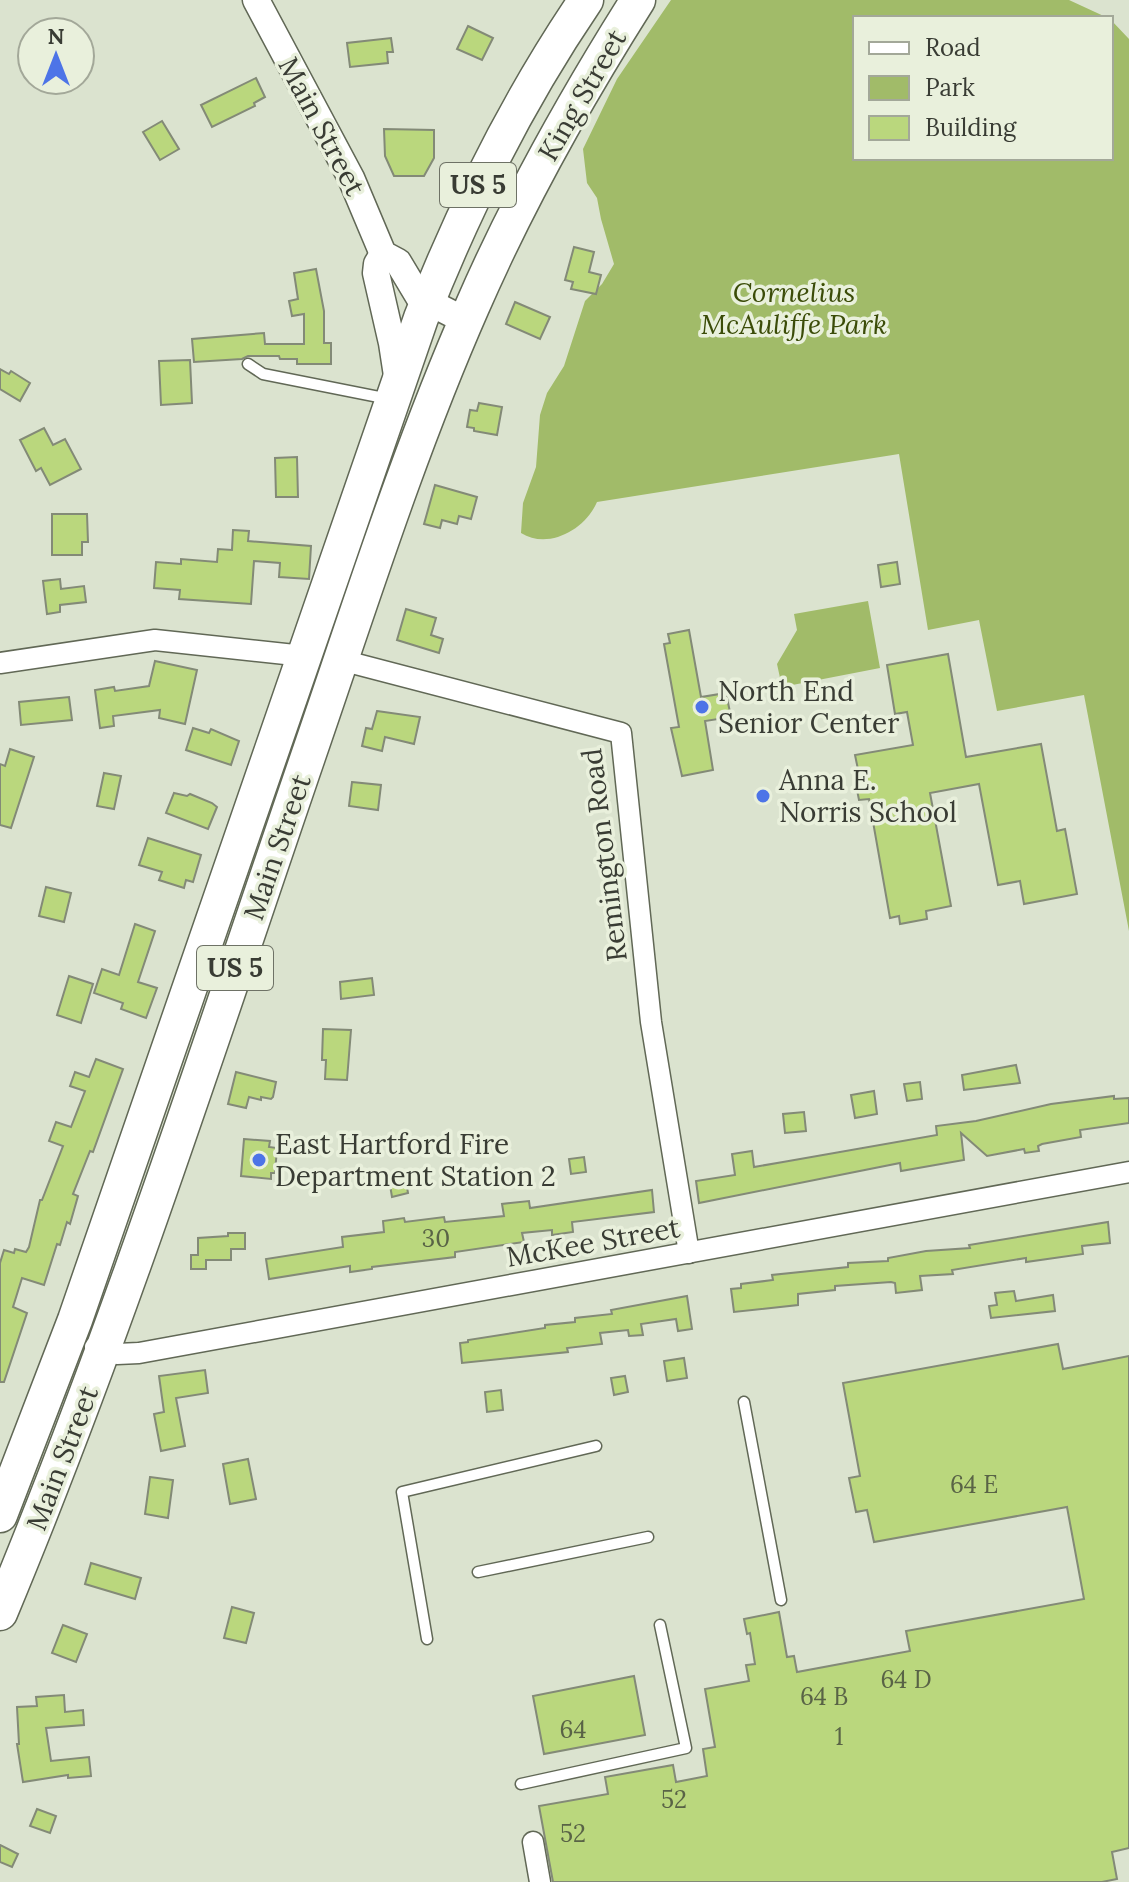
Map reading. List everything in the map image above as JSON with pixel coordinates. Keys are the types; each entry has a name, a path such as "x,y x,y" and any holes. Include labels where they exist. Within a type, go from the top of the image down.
{"highway":[{"name":"King Street","path":"395,392 456,232 495,151 534,80 586,0"},
{"name":"King Street","path":"466,321 500,246 547,156 638,0"},
{"name":"Main Street","path":"0,1613 103,1350 341,660 406,476 466,321"},
{"name":"Main Street","path":"0,1515 69,1338 395,392"},
{"path":"137,1142 171,1154"}],"street":[{"name":"Main Street","path":"256,0 345,166 383,254 398,262 413,290 427,303 466,321"},
{"name":"Main Street","path":"383,254 376,271 392,343 395,392"},
{"path":"0,663 155,640 304,656"},
{"name":"Remington Road","path":"341,660 621,733 651,1022 689,1253"},
{"name":"McKee Street","path":"69,1338 117,1354 139,1353 1129,1172"},
{"path":"533,1842 540,1882"}],"lane":[{"path":"248,364 263,374 395,392"},
{"path":"744,1402 781,1600"},
{"path":"427,1639 402,1492 596,1446"},
{"path":"478,1572 648,1537"},
{"path":"521,1784 686,1748 660,1625"}],"green space":[{"name":"Cornelius McAuliffe Park","path":"671,0 1069,0 1104,16 853,16 853,160 1113,160 1113,22 1129,39 1129,931 1084,695 997,711 979,620 928,630 899,454 597,502 584,521 565,534 543,539 521,533 523,503 536,467 540,415 547,393 564,366 585,301 602,284 614,264 597,198 587,183 583,149 617,79"},
{"path":"868,601 880,668 782,687 777,664 797,630 794,614"}],"building":[{"path":"468,26 493,38 482,60 457,49"},
{"path":"391,38 393,52 387,52 388,63 350,67 347,43"},
{"path":"256,78 265,97 254,103 255,106 212,127 201,105"},
{"path":"162,121 179,149 160,160 143,132"},
{"path":"384,129 434,130 434,158 424,176 394,176 385,156"},
{"path":"574,247 594,252 589,272 601,275 596,294 571,289 573,282 565,280"},
{"path":"316,269 324,311 324,343 331,343 331,364 297,364 297,359 280,359 279,356 194,362 192,339 264,333 265,344 304,344 304,314 292,316 289,301 298,299 294,273"},
{"path":"515,302 550,317 540,339 506,324"},
{"path":"190,360 192,403 161,405 159,361"},
{"path":"0,369 9,374 11,371 30,383 20,401 0,389"},
{"path":"479,403 502,407 497,435 467,427 470,410 477,411"},
{"path":"44,428 53,445 65,439 81,469 50,485 41,468 36,471 20,440"},
{"path":"297,457 298,497 276,497 275,458"},
{"path":"435,485 477,497 471,519 459,516 457,524 442,520 440,528 424,524"},
{"path":"52,514 87,514 88,542 82,542 82,555 52,555"},
{"path":"233,530 249,531 248,541 311,546 309,579 279,577 280,563 254,561 251,604 179,599 180,590 154,588 156,562 181,564 181,559 217,562 218,549 232,550"},
{"path":"897,562 900,584 881,587 878,565"},
{"path":"60,579 61,589 84,586 86,602 60,605 60,612 47,614 43,581"},
{"path":"406,609 436,618 431,635 443,639 439,653 397,640"},
{"name":"North End Senior Center","path":"689,630 701,697 726,693 731,717 705,721 713,770 682,776 671,728 679,727 664,644 670,643 668,634"},
{"path":"948,654 966,757 1041,744 1057,831 1065,829 1077,894 1024,904 1020,881 998,885 979,784 930,793 951,906 926,911 927,919 900,924 899,916 890,918 869,799 859,800 855,780 860,779 855,755 913,745 907,712 895,714 887,665"},
{"path":"155,661 197,670 185,724 159,718 160,710 113,716 114,726 100,728 95,690 114,687 115,691 149,686"},
{"path":"69,697 72,720 21,725 19,702"},
{"path":"377,711 420,717 414,744 385,737 382,751 362,746 366,728 372,729"},
{"path":"193,728 209,733 211,729 239,741 231,765 186,750"},
{"path":"10,749 34,757 11,828 0,825 0,764 5,766"},
{"path":"104,773 121,776 114,809 97,806"},
{"path":"352,782 381,785 378,810 349,806"},
{"path":"174,793 190,794 217,807 208,829 166,813"},
{"path":"148,838 201,855 193,882 186,880 184,888 159,880 162,872 139,865"},
{"path":"46,887 71,893 64,922 39,916"},
{"path":"135,924 155,931 138,982 157,988 146,1018 121,1009 123,1003 94,993 102,969 119,975"},
{"path":"69,976 93,984 81,1023 57,1015"},
{"path":"372,978 374,995 341,999 340,982"},
{"path":"323,1029 351,1030 347,1080 325,1079"},
{"path":"96,1059 123,1069 93,1152 90,1151 73,1194 78,1196 70,1224 67,1222 60,1245 57,1244 44,1285 22,1278 13,1307 27,1313 4,1382 0,1382 0,1263 4,1250 26,1252 29,1247 40,1200 63,1146 49,1141 56,1122 71,1127 85,1091 70,1086 75,1072 89,1077"},
{"path":"1016,1065 1020,1083 964,1090 962,1075"},
{"path":"236,1072 276,1082 273,1097 261,1097 261,1100 249,1097 246,1108 228,1104"},
{"path":"920,1082 922,1099 907,1101 904,1084"},
{"path":"874,1091 877,1114 855,1118 851,1095"},
{"path":"1114,1096 1114,1099 1129,1098 1129,1123 1080,1130 1081,1137 1042,1144 1038,1146 1039,1151 1025,1153 1024,1149 987,1156 961,1133 964,1160 901,1171 900,1163 699,1203 696,1181 735,1175 732,1154 752,1151 754,1167 937,1135 936,1126 976,1121 1051,1104"},
{"path":"804,1112 806,1131 785,1133 783,1114"},
{"name":"East Hartford Fire Department Station 2","path":"244,1139 270,1141 269,1147 277,1148 275,1173 271,1173 271,1179 241,1176"},
{"path":"584,1157 586,1172 571,1174 569,1159"},
{"path":"405,1176 408,1193 392,1197 389,1179"},
{"path":"652,1190 654,1212 572,1222 573,1232 552,1235 552,1230 522,1233 524,1242 455,1252 455,1257 350,1272 350,1266 269,1279 266,1259 343,1247 342,1237 384,1232 383,1221 404,1218 405,1222 444,1217 445,1222 504,1216 502,1204 529,1201 530,1208"},
{"path":"1108,1222 1110,1243 1082,1246 1083,1254 1026,1262 1026,1258 952,1270 953,1274 920,1276 922,1290 896,1293 895,1283 891,1282 835,1286 835,1290 798,1294 798,1305 734,1312 731,1289 741,1288 741,1284 773,1280 772,1275 848,1267 848,1263 888,1261 888,1258 926,1251 970,1248 969,1245"},
{"path":"228,1233 245,1233 245,1249 231,1249 231,1260 206,1260 206,1269 191,1269 191,1255 198,1255 198,1238 228,1236"},
{"path":"1014,1291 1016,1301 1053,1295 1055,1311 991,1318 989,1306 997,1305 995,1293"},
{"path":"687,1296 692,1329 678,1331 676,1319 641,1324 643,1335 629,1336 628,1330 600,1333 602,1344 567,1348 568,1352 462,1363 460,1343 468,1340 575,1322 575,1318 612,1314 611,1310"},
{"path":"1058,1344 1063,1369 1129,1356 1129,1848 1112,1852 1117,1879 1102,1882 553,1882 539,1806 608,1794 605,1777 673,1765 676,1782 707,1776 703,1749 715,1747 705,1689 749,1681 746,1665 755,1664 750,1633 747,1634 744,1619 779,1612 787,1657 794,1656 797,1672 910,1651 906,1631 1084,1599 1067,1507 874,1542 867,1510 856,1512 849,1478 860,1476 843,1383"},
{"path":"684,1358 687,1378 667,1381 664,1361"},
{"path":"205,1370 208,1393 176,1398 185,1446 161,1451 154,1414 164,1412 159,1376"},
{"path":"625,1376 628,1392 614,1395 611,1378"},
{"path":"501,1390 503,1410 487,1412 485,1392"},
{"path":"248,1459 256,1499 230,1504 223,1464"},
{"path":"150,1477 173,1480 168,1518 145,1514"},
{"path":"91,1563 141,1578 135,1599 85,1584"},
{"path":"232,1607 254,1613 246,1643 224,1638"},
{"path":"63,1625 87,1634 76,1662 52,1653"},
{"path":"634,1676 645,1735 544,1754 533,1696"},
{"path":"64,1695 65,1712 83,1710 84,1725 46,1728 51,1761 89,1757 91,1776 68,1778 68,1775 23,1782 17,1744 17,1707 37,1706 36,1697"},
{"path":"37,1809 56,1816 50,1833 30,1826"},
{"path":"0,1845 18,1854 12,1867 0,1862"}],"place":[{"name":"North End Senior Center","path":"702,707"},
{"name":"Anna E. Norris School","path":"763,796"},
{"name":"East Hartford Fire Department Station 2","path":"259,1160"}]}
